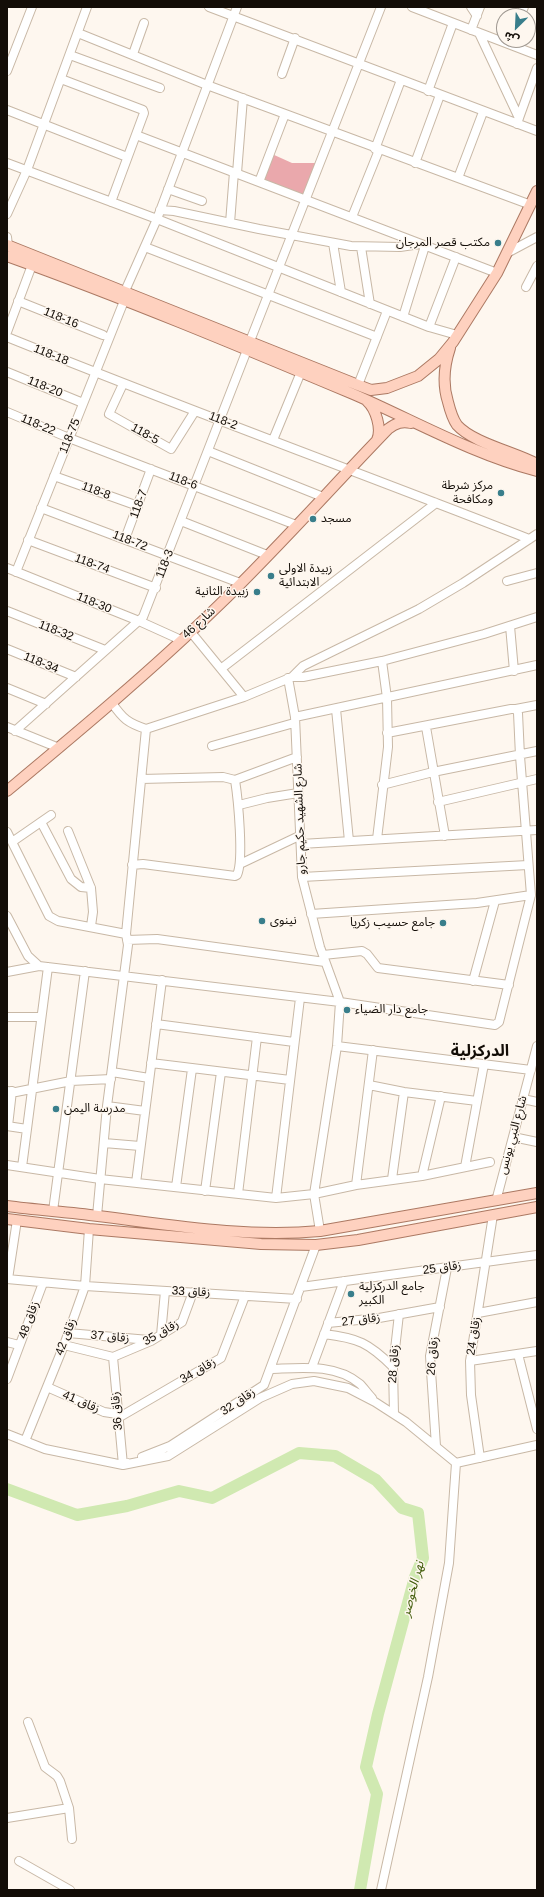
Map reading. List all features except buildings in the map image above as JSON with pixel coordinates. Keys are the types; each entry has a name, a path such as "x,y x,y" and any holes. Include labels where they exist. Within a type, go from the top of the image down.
{"main road":[{"path":"7,246 124,296 248,346 376,390 418,376 432,366 455,339 497,273 537,191"},
{"path":"7,246 32,265 124,296"},
{"path":"455,339 445,368 444,384 456,424 471,435 537,464"},
{"path":"248,346 423,428 508,462 537,471"},
{"path":"366,400 375,412 379,432 377,440"},
{"name":"شارع 46","path":"7,791 112,703 190,631 240,583 388,429 404,422 423,428"},
{"path":"7,1206 193,1229 289,1234 320,1231 537,1193"},
{"path":"12,1219 89,1229 261,1244 316,1246 537,1207"}],"street":[{"path":"7,71 32,7"},
{"path":"7,214 10,197 27,170 87,7"},
{"path":"209,7 294,38 483,112 518,121 537,131"},
{"name":"118-75","path":"16,572 124,296 157,219 237,7"},
{"name":"118-3","path":"16,731 139,621 146,612 169,556 248,346 381,7"},
{"path":"412,7 475,32 496,38"},
{"path":"471,7 477,16"},
{"path":"480,7 475,32 518,121"},
{"path":"133,54 144,23"},
{"path":"428,91 453,23"},
{"path":"78,33 207,85 531,205"},
{"path":"282,74 294,38"},
{"path":"522,48 537,55"},
{"path":"70,55 160,88"},
{"path":"518,121 537,68"},
{"path":"61,79 143,110 144,113 111,202"},
{"path":"352,217 401,80"},
{"path":"415,163 440,95"},
{"path":"230,223 243,98"},
{"path":"7,110 127,157"},
{"path":"458,178 483,112"},
{"path":"259,182 285,114"},
{"path":"136,135 497,273"},
{"path":"7,163 157,219 429,327 455,339"},
{"path":"168,189 202,201"},
{"path":"160,210 174,211 333,243 361,247 400,248 423,245"},
{"path":"507,253 537,237"},
{"path":"333,243 340,292"},
{"path":"403,317 411,286 420,267 423,245"},
{"path":"145,247 377,337"},
{"path":"361,247 370,304"},
{"path":"429,327 456,257"},
{"path":"7,332 32,265"},
{"path":"526,286 537,266"},
{"name":"118-16","path":"18,301 103,335"},
{"path":"358,385 387,311"},
{"name":"118-18","path":"7,337 95,373"},
{"name":"118-20","path":"7,372 83,403"},
{"path":"273,440 301,372"},
{"name":"118-2","path":"95,373 351,469 528,539"},
{"name":"118-5","path":"123,384 109,414 171,449 195,411"},
{"name":"118-22","path":"7,412 69,438"},
{"name":"118-6","path":"69,438 296,525"},
{"path":"208,451 323,497"},
{"name":"118-7","path":"125,539 152,469"},
{"name":"118-8","path":"54,476 138,506"},
{"path":"222,668 436,503"},
{"name":"118-72","path":"41,508 240,583"},
{"path":"181,521 267,555"},
{"path":"112,703 122,718 146,729 244,697 290,677 303,666 419,609 463,583 537,534"},
{"name":"118-74","path":"28,540 156,588"},
{"name":"118-30","path":"7,568 139,621 180,640"},
{"path":"507,581 537,573"},
{"name":"118-32","path":"7,612 105,650"},
{"path":"290,677 303,677 382,661 510,626 537,617"},
{"path":"510,626 514,671"},
{"path":"190,631 222,668 244,697"},
{"name":"118-34","path":"7,649 76,677"},
{"path":"377,839 382,785 388,747 387,698 382,661"},
{"path":"212,746 336,709 537,665"},
{"name":"شارع الشهيد حكيم جارو","path":"290,677 295,720 302,877 310,914 324,959 340,1002"},
{"path":"7,688 46,704"},
{"path":"387,733 537,705"},
{"path":"336,709 349,841"},
{"path":"7,972 39,966 340,1002 495,1024 500,1022 531,895 518,713 516,710"},
{"path":"426,726 444,836"},
{"path":"7,727 59,748"},
{"path":"97,1216 107,1106 125,976 132,865 146,729"},
{"path":"382,785 433,772 520,756 537,751"},
{"path":"141,779 223,777 235,780 297,757"},
{"path":"438,802 537,779"},
{"path":"132,865 142,864 235,876 239,871 240,864 239,805 235,780"},
{"path":"239,805 267,798 298,794"},
{"path":"12,842 51,815"},
{"path":"41,822 71,879 81,887 91,888"},
{"path":"240,864 300,840 349,841 537,830"},
{"path":"7,832 49,916 58,921 91,926 127,937 157,939 324,959 362,951 367,954 378,968 509,985"},
{"path":"68,832 91,888 93,905 91,926"},
{"path":"302,877 528,865"},
{"path":"310,914 495,901 531,895"},
{"path":"473,981 495,901"},
{"path":"7,916 28,956 39,966"},
{"path":"22,1167 48,967"},
{"path":"53,1211 85,971"},
{"path":"136,1183 162,980"},
{"path":"276,1198 300,998"},
{"path":"320,1231 314,1194 337,1046 340,1002"},
{"path":"7,1017 41,1017"},
{"path":"156,1024 294,1042"},
{"path":"238,1194 257,1037"},
{"path":"337,1046 530,1070"},
{"name":"شارع النبي يونس","path":"496,1201 530,1070 535,1061 537,1046"},
{"path":"356,1185 373,1050"},
{"path":"151,1063 290,1080"},
{"path":"465,1167 484,1064"},
{"path":"176,1188 192,1069"},
{"path":"204,1190 221,1072"},
{"path":"27,1129 8,1126 9,1091 112,1076 149,1078"},
{"path":"368,1085 404,1092 477,1101"},
{"path":"392,1179 404,1092"},
{"path":"422,1176 441,1096"},
{"path":"523,1099 537,1102"},
{"path":"107,1106 145,1111"},
{"path":"513,1137 537,1142"},
{"path":"104,1143 140,1146"},
{"path":"7,1165 100,1179 276,1198 314,1194 392,1179 422,1176 490,1162"},
{"name":"زقاق 24","path":"480,1458 471,1395 470,1361 487,1262 493,1215"},
{"path":"8,1279 12,1219"},
{"name":"زقاق 42","path":"25,1441 64,1345 85,1286 89,1229"},
{"name":"زقاق 32","path":"123,1465 170,1446 264,1385 316,1246"},
{"name":"زقاق 25","path":"301,1287 537,1255"},
{"name":"زقاق 26","path":"436,1446 430,1356 447,1268"},
{"name":"زقاق 33","path":"8,1279 85,1286 297,1299"},
{"path":"312,1367 344,1281"},
{"name":"زقاق 48","path":"7,1379 43,1283"},
{"path":"161,1335 165,1291"},
{"name":"زقاق 35","path":"113,1357 151,1341 182,1322 193,1292"},
{"name":"زقاق 34","path":"117,1416 221,1358 245,1296"},
{"path":"478,1313 537,1302"},
{"name":"زقاق 27","path":"328,1323 440,1307"},
{"name":"زقاق 28","path":"394,1414 393,1367 399,1314"},
{"name":"زقاق 37","path":"68,1333 151,1341"},
{"path":"324,1334 358,1340 372,1348 393,1367"},
{"path":"7,1342 20,1345"},
{"path":"64,1345 113,1357"},
{"path":"470,1361 537,1351"},
{"path":"518,1354 537,1429"},
{"name":"زقاق 36","path":"113,1357 117,1416 123,1465"},
{"path":"270,1369 312,1367 336,1372 359,1384 375,1402"},
{"path":"7,1434 44,1449 123,1465 168,1456 260,1398 292,1384 314,1380 348,1388 375,1402 406,1422 456,1463"},
{"path":"260,1398 264,1385"},
{"name":"زقاق 41","path":"46,1387 104,1412 117,1416"},
{"path":"456,1463 537,1445"},
{"path":"381,1890 428,1677 449,1563 456,1463"},
{"path":"28,1722 45,1767 57,1776 60,1781 69,1808 72,1839"},
{"path":"7,1818 69,1808"},
{"path":"19,1861 70,1890"}],"shaded area":[{"path":"272,154 292,163 316,163 305,197 263,181"}],"waterway":[{"name":"نهر الخوصر","path":"7,1489 77,1515 127,1506 179,1491 212,1498 299,1453 335,1456 376,1480 402,1508 418,1513 423,1558 415,1577 378,1714 366,1767 377,1794 360,1890"}],"place":[{"name":"مكتب قصر المرجان","path":"498,243"},
{"name":"مركز شرطة ومكافحة","path":"501,493"},
{"name":"مسجد","path":"313,519"},
{"name":"زبيدة الاولى الابتدائية","path":"271,576"},
{"name":"زبيدة الثانية","path":"257,592"},
{"name":"نينوى","path":"262,921"},
{"name":"جامع حسيب زكريا","path":"443,923"},
{"name":"جامع دار الضياء","path":"347,1010"},
{"name":"مدرسة اليمن","path":"56,1109"},
{"name":"جامع الدركزلية الكبير","path":"351,1294"}],"district":[{"name":"الدركزلية","path":"480,1052"}]}
